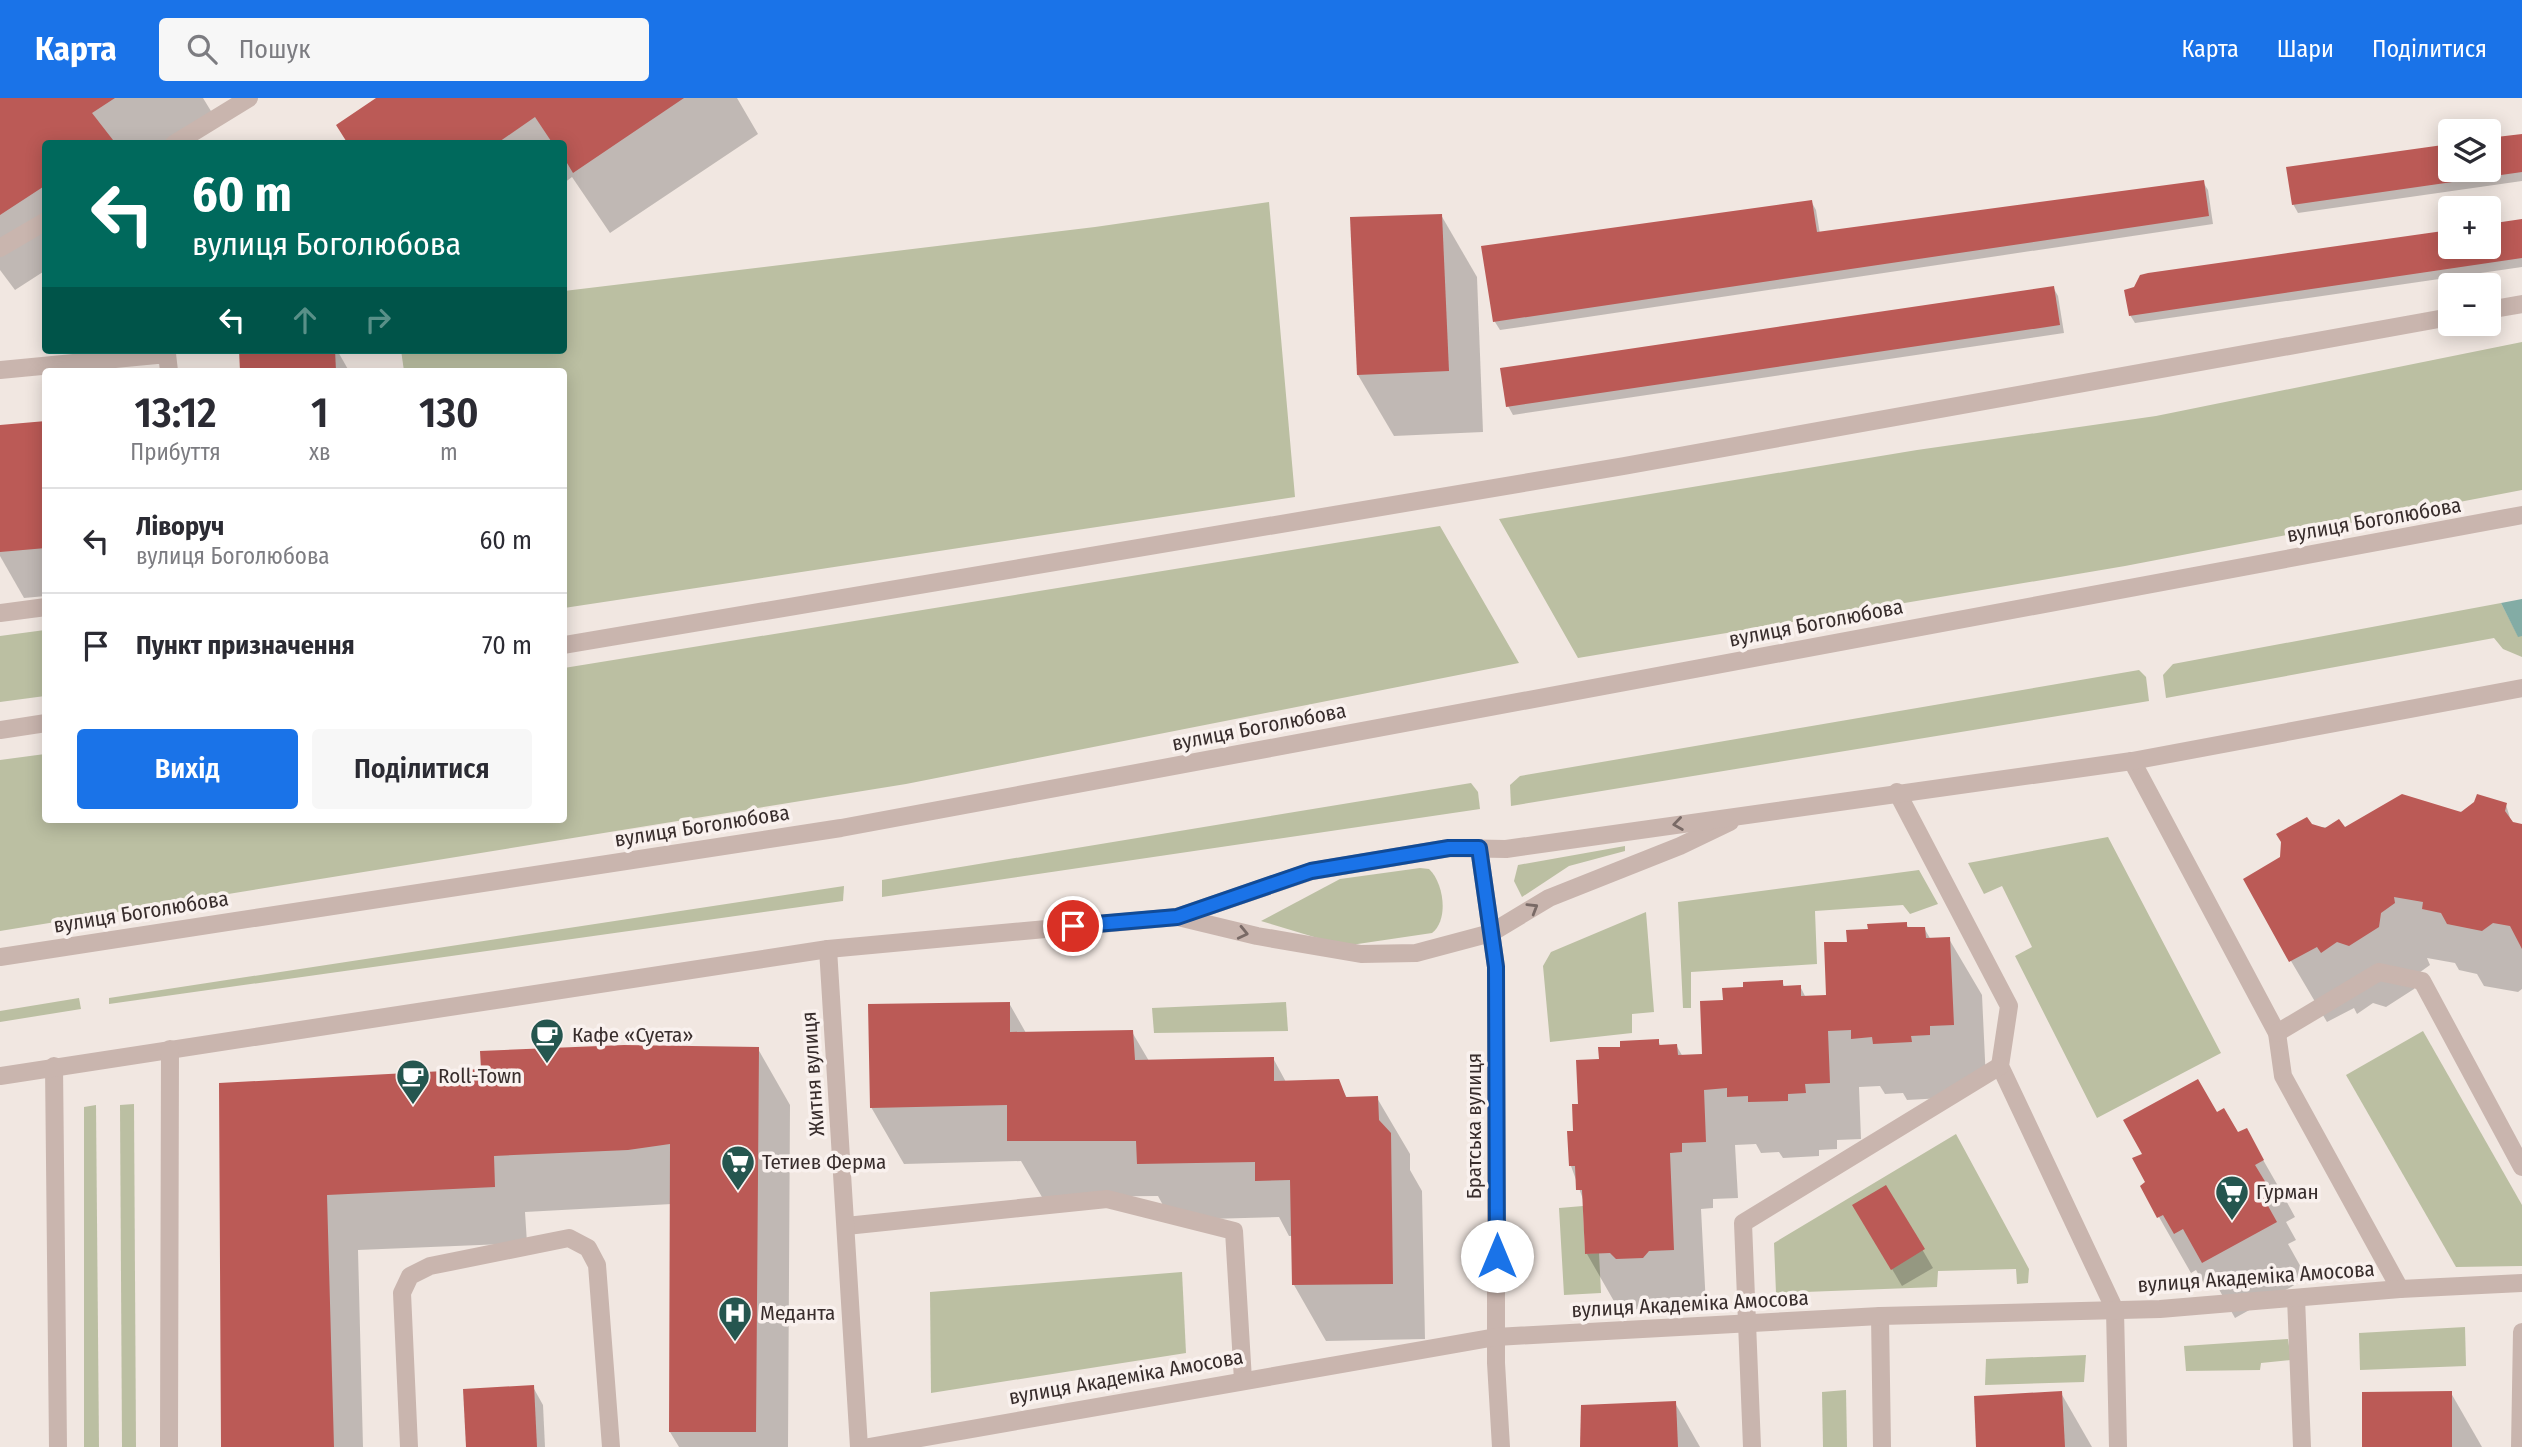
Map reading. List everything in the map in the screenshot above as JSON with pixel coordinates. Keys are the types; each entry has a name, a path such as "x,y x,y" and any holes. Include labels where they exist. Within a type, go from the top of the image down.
{"street":[{"path":"181,140 249,98"},
{"path":"0,248 42,223"},
{"path":"2501,308 2522,304"},
{"path":"567,644 1625,466 2438,319"},
{"path":"0,370 167,354"},
{"name":"вулиця Боголюбова","path":"0,957 841,828 2522,515"},
{"path":"0,613 42,608"},
{"path":"0,1076 828,949 1177,917 1311,871 1449,848 1506,849 2132,761 2522,688"},
{"path":"0,730 42,724"},
{"path":"2132,761 2277,1034 2283,1076 2400,1289"},
{"path":"1897,792 2009,1006 2000,1066 2115,1310 2118,1447"},
{"path":"1177,917 1256,936 1361,954 1416,953 1491,933 1549,898 1680,846 1746,814"},
{"name":"Братська вулиця","path":"1479,848 1496,967 1496,1337 1501,1447"},
{"name":"Житня вулиця","path":"828,949 859,1447"},
{"path":"2277,1034 2379,972 2422,981 2522,1167"},
{"path":"169,1447 170,1049"},
{"path":"54,1066 58,1447"},
{"path":"1752,1447 1743,1223 2000,1066"},
{"path":"846,1226 1107,1199 1234,1231 1243,1380"},
{"path":"409,1447 402,1293 410,1276 430,1266 569,1238 588,1248 597,1265 611,1447"},
{"name":"вулиця Академіка Амосова","path":"869,1447 1496,1337 1638,1327 1749,1325 1880,1316 2115,1310 2522,1283"},
{"path":"2296,1298 2302,1447"},
{"path":"1880,1316 1882,1447"},
{"path":"2520,1447 2522,1332"}],"green space":[{"path":"1269,202 1295,497 567,608 567,368 404,368 402,354 567,354 567,291 1095,227"},
{"path":"2522,342 2522,490 2125,566 1578,658 1499,519 1917,450 2156,416"},
{"path":"1440,526 1519,663 906,784 0,931 0,760 42,754 42,823 567,823 567,668"},
{"path":"2501,603 2518,636 2522,636 2522,657 2503,649 2494,638 2166,698 2163,675 2173,664"},
{"path":"42,630 42,696 0,702 0,636"},
{"path":"2139,670 2146,677 2149,701 1511,806 1510,785 1520,776"},
{"path":"1471,783 1478,792 1480,809 882,897 882,880"},
{"path":"2108,837 2221,1053 2097,1118 2015,956 2032,947 2002,886 1984,894 1968,863"},
{"path":"1625,846 1625,851 1569,866 1522,897 1514,881 1518,865"},
{"path":"1429,869 1441,892 1441,919 1432,933 1344,946 1261,921 1340,879"},
{"path":"1919,870 1938,904 1910,914 1903,905 1815,911 1817,964 1691,972 1691,1008 1683,1008 1678,902"},
{"path":"844,886 843,901 109,1004 109,998"},
{"path":"1646,912 1654,1012 1632,1014 1632,1033 1550,1042 1543,966 1551,952"},
{"path":"79,998 81,1009 0,1022 0,1011"},
{"path":"1286,1002 1288,1031 1154,1033 1152,1008"},
{"path":"2423,1031 2522,1205 2522,1266 2456,1267 2346,1075"},
{"path":"134,1104 136,1447 122,1447 120,1105"},
{"path":"96,1105 99,1447 84,1447 84,1107"},
{"path":"1956,1134 2029,1269 2028,1283 2017,1284 2016,1269 1938,1271 1937,1287 1776,1293 1774,1243"},
{"path":"1583,1206 1585,1254 1599,1253 1601,1293 1564,1295 1559,1208"},
{"path":"1182,1272 1186,1353 931,1393 930,1292"},
{"path":"2465,1327 2466,1366 2360,1370 2359,1333"},
{"path":"2288,1339 2291,1360 2261,1363 2260,1370 2186,1371 2184,1346"},
{"path":"2086,1355 2084,1382 1985,1385 1986,1359"},
{"path":"1846,1390 1847,1447 1823,1447 1822,1392"}],"water":[{"path":"2522,599 2522,636 2518,637 2501,603"}],"building":[{"path":"0,98 115,98 92,113 113,140 42,140 42,188 0,215"},
{"path":"376,98 684,98 573,173 567,163 567,140 550,140 535,117 502,140 345,140 336,125"},
{"path":"2522,134 2522,172 2501,175 2501,136"},
{"path":"2438,146 2438,182 2452,182 2292,205 2286,167"},
{"path":"2204,180 2209,216 1493,322 1481,246 1812,200 1817,232"},
{"path":"1442,214 1449,371 1357,375 1350,217"},
{"path":"2522,219 2522,258 2129,316 2124,290 2134,287 2140,275 2438,232 2438,259 2501,259 2501,222"},
{"path":"2054,286 2060,325 1506,407 1500,368"},
{"path":"239,354 335,354 336,368 240,368"},
{"path":"42,421 42,548 0,552 0,425"},
{"path":"2402,794 2461,812 2474,802 2477,794 2507,803 2505,811 2513,822 2522,824 2522,949 2510,926 2493,923 2482,931 2447,924 2441,913 2422,909 2423,902 2394,897 2395,903 2381,913 2379,927 2349,946 2337,942 2321,953 2317,947 2289,962 2243,879 2280,857 2281,842 2276,834 2307,817 2312,824 2325,828 2339,819 2345,827"},
{"path":"1907,922 1907,927 1925,927 1926,938 1950,937 1954,1025 1930,1026 1930,1035 1911,1036 1912,1042 1873,1044 1872,1037 1851,1039 1851,1030 1828,1031 1830,1083 1805,1084 1806,1093 1788,1094 1788,1101 1748,1102 1748,1096 1727,1097 1727,1088 1704,1090 1706,1142 1682,1143 1682,1152 1670,1153 1674,1250 1649,1251 1643,1258 1616,1259 1610,1253 1585,1254 1582,1190 1576,1190 1575,1166 1569,1166 1567,1131 1573,1131 1572,1104 1578,1104 1576,1060 1599,1059 1598,1047 1620,1047 1620,1041 1659,1039 1659,1045 1677,1044 1678,1055 1702,1054 1700,1001 1723,1000 1722,988 1743,987 1743,982 1783,980 1783,986 1801,985 1801,996 1826,995 1824,942 1847,942 1846,930 1868,929 1867,924"},
{"path":"1010,1002 1010,1032 1133,1030 1135,1060 1274,1057 1274,1081 1339,1079 1346,1097 1378,1096 1379,1120 1391,1133 1393,1284 1292,1285 1290,1180 1255,1181 1255,1162 1137,1164 1136,1141 1007,1141 1007,1105 870,1108 868,1004"},
{"path":"624,1045 759,1047 756,1432 669,1432 670,1144 628,1150 494,1156 495,1187 327,1195 334,1447 221,1447 219,1083 481,1069 480,1051"},
{"path":"2198,1079 2217,1112 2224,1108 2238,1132 2247,1128 2264,1160 2255,1165 2266,1183 2258,1188 2277,1222 2202,1263 2183,1229 2174,1234 2163,1215 2157,1218 2140,1186 2145,1182 2132,1158 2142,1154 2123,1120"},
{"path":"1886,1185 1925,1249 1891,1270 1852,1205"},
{"path":"534,1385 537,1447 466,1447 463,1389"},
{"path":"2062,1391 2065,1447 1976,1447 1974,1396"},
{"path":"2452,1391 2452,1447 2362,1447 2362,1392"},
{"path":"1676,1401 1678,1447 1580,1447 1581,1405"}],"place":[{"name":"Кафе «Суета»","path":"547,1065"},
{"name":"Roll-Town","path":"413,1106"},
{"name":"Тетиев Ферма","path":"738,1192"},
{"name":"Гурман","path":"2232,1222"},
{"name":"Меданта","path":"735,1343"}],"route":[{"path":"1073,926 1177,917 1311,871 1449,848 1479,848 1496,967 1497,1256"}]}
